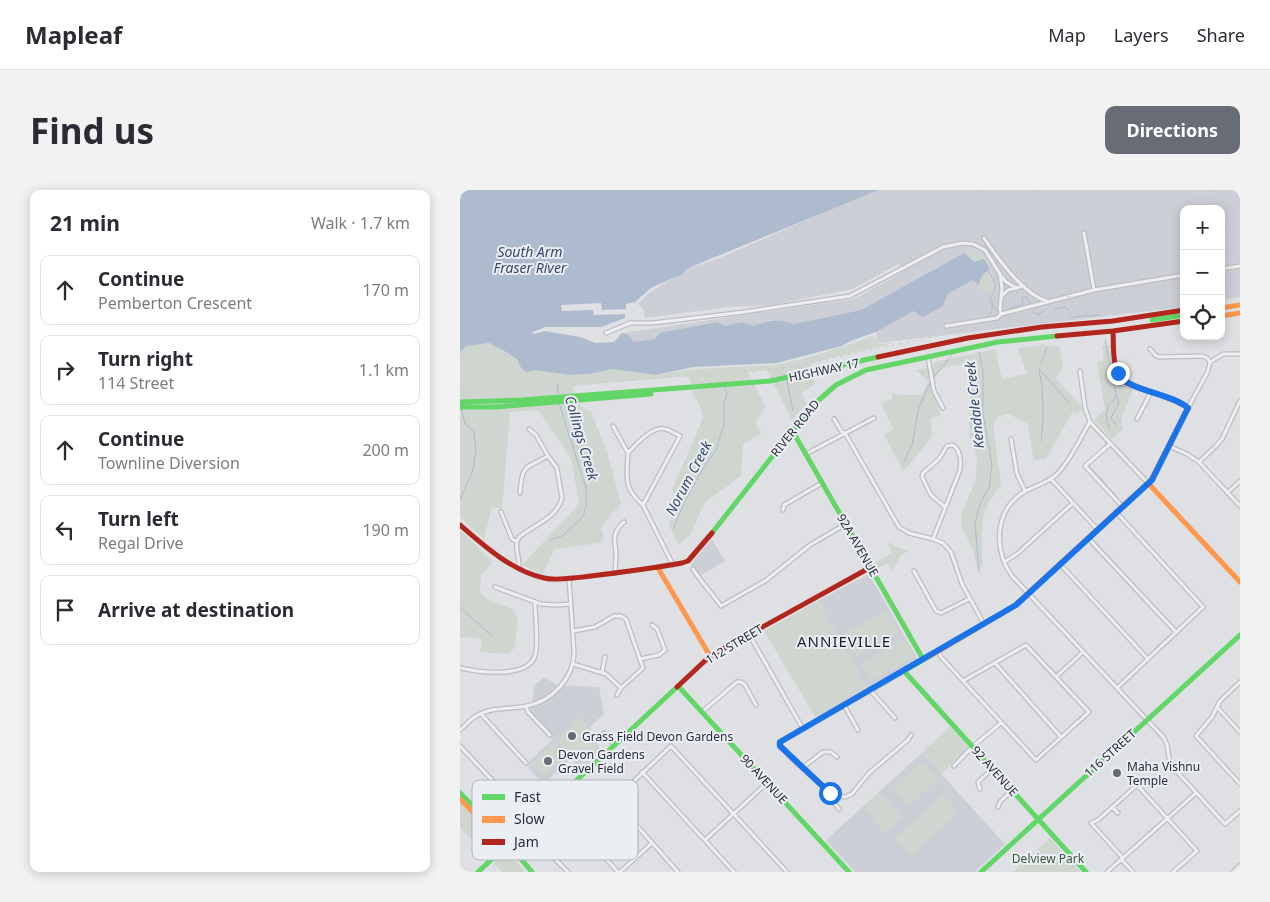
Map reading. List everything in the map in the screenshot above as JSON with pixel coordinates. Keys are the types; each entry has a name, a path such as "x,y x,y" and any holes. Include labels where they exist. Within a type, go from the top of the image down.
{"main road":[{"path":"1225,303 1240,300"},
{"path":"1225,307 1240,305"},
{"name":"HIGHWAY 17","path":"460,407 470,404 715,388 783,381 988,335 1113,321 1180,311"},
{"path":"1225,315 1240,313"},
{"name":"HIGHWAY 17","path":"791,379 998,337 1139,322 1180,316"},
{"name":"RIVER ROAD","path":"460,525 487,547 519,567 536,576 547,579 658,568 688,561 820,397 847,378 866,370 1006,341 1112,331 1180,322"},
{"path":"904,670 1011,608 1154,477 1188,408 1180,402 1126,382 1120,377 1117,369 1112,331"},
{"name":"HIGHWAY 17","path":"460,402 470,404"},
{"name":"92A AVENUE","path":"792,430 923,659"},
{"path":"1148,483 1240,582"},
{"name":"112 STREET","path":"577,780 710,656 871,567"},
{"path":"658,568 710,656"},
{"name":"116 STREET","path":"981,872 1240,635"},
{"name":"92 AVENUE","path":"904,670 1086,872"},
{"name":"90 AVENUE","path":"678,686 849,872"},
{"path":"460,793 472,805"},
{"path":"460,799 472,811"},
{"name":"112 STREET","path":"478,872 491,860"},
{"path":"522,860 532,872"}],"street":[{"path":"1084,233 1094,290"},
{"path":"984,238 1003,265 1024,286 1048,301"},
{"path":"606,334 630,323 653,323 744,312 850,296 943,247 956,244 968,243 982,248 989,255 1006,282 1017,288"},
{"path":"1225,268 1240,266"},
{"path":"1000,274 1002,288 1000,309 1002,314"},
{"path":"946,326 997,318 1002,314 1031,308 1048,301 1094,290 1180,276"},
{"path":"1001,296 1008,290 1024,286"},
{"path":"1150,349 1159,357 1203,356 1210,362"},
{"path":"1188,408 1208,372 1210,362 1223,354 1240,354"},
{"path":"928,356 934,391 943,408"},
{"path":"1080,371 1085,408 1090,422 1148,483"},
{"path":"1137,419 1151,392"},
{"path":"1199,462 1222,439 1240,401"},
{"path":"834,418 842,432 845,433 898,527 909,533 933,539 943,544 951,552 962,584 985,624"},
{"path":"806,454 874,418"},
{"path":"1090,422 1063,467 1051,479 1025,491 1009,505 1002,519 1000,542 1004,562 1012,576 1028,594 1166,741 1169,762 1225,824 1240,811"},
{"path":"613,426 628,453 628,490 643,505 673,565"},
{"path":"628,453 638,442 659,428 664,428 680,436 643,505"},
{"path":"519,567 520,560 516,550 516,541 524,533 552,515 561,503 562,498 557,468 536,435 529,429"},
{"path":"1011,438 1017,474 1025,491"},
{"path":"1110,444 1085,466 1122,506"},
{"path":"933,539 946,507 960,470 959,451 953,445 947,446 939,459 923,473 922,477 931,496 946,507"},
{"path":"1169,446 1199,462 1240,506"},
{"path":"520,493 522,476 525,469 548,456"},
{"path":"1051,479 1097,529"},
{"path":"1227,493 1240,481"},
{"path":"783,510 784,505 822,483"},
{"path":"1004,562 1017,554 1072,503"},
{"path":"501,512 512,539 516,541"},
{"path":"1116,512 1203,607 1117,688"},
{"path":"615,573 614,538 624,522"},
{"path":"693,569 712,591 721,606 765,582 810,545 846,524"},
{"path":"1088,538 1176,632"},
{"path":"1060,564 1148,659"},
{"path":"914,571 936,611 941,612 970,598"},
{"path":"460,730 481,714 491,710 526,706 539,702 559,688 566,679 573,664 574,648 569,578"},
{"path":"495,587 535,602 556,605 571,604"},
{"path":"460,668 498,673 519,669 531,663 536,651 535,602"},
{"path":"573,631 595,626 614,616 621,616 626,619 642,670 621,688 617,694"},
{"path":"640,660 660,655 665,650 657,629 652,625"},
{"path":"749,634 803,729"},
{"path":"938,651 963,681 1036,760 1089,712 1026,646 963,681"},
{"path":"1056,676 1083,652"},
{"path":"602,672 604,657"},
{"path":"995,663 1061,738"},
{"path":"573,664 602,672 621,688"},
{"path":"904,670 780,742 780,746 830,793 845,797 852,794 869,773 908,740 911,735"},
{"path":"702,712 737,682 745,685 756,705"},
{"path":"1240,682 1220,701 1210,720 1196,736 1240,784"},
{"path":"870,690 895,718"},
{"path":"844,705 858,730"},
{"path":"526,706 528,712 550,735"},
{"path":"1217,707 1239,730"},
{"path":"481,714 526,762"},
{"path":"954,766 972,747 1001,723"},
{"path":"604,734 614,745"},
{"path":"460,746 492,780"},
{"path":"634,780 671,746 787,872"},
{"path":"802,768 823,752 831,752 837,757"},
{"path":"980,789 978,782 992,769"},
{"path":"642,772 734,872"},
{"path":"705,840 767,783"},
{"path":"1133,872 1091,823 1098,820 1137,785 1197,850 1173,872"},
{"path":"998,807 1000,802 1012,790"},
{"path":"1107,872 1196,792"},
{"path":"830,793 839,809"},
{"path":"1112,807 1118,813"},
{"path":"638,827 678,872"},
{"path":"638,855 652,843"},
{"path":"556,860 568,872"},
{"path":"608,860 619,872 633,860"},
{"path":"1233,872 1240,865"}],"shaded area":[{"path":"879,190 1240,190 1240,297 1225,299 1225,205 1180,205 1180,307 877,343 876,332 914,311 943,306 948,294 973,280 977,284 974,262 964,253 861,310 794,324 770,320 753,326 742,322 725,326 717,322 659,333 655,339 633,342 632,338 622,333 854,299 901,273 898,262 898,264 853,289 772,305 729,307 645,318 644,310 638,304 649,293 673,278 682,275 686,270 722,257"},
{"path":"712,539 725,561 698,577 691,564"},
{"path":"869,574 918,660 868,689 818,601"},
{"path":"544,677 557,685 599,687 604,714 590,727 601,752 582,770 571,758 547,780 539,780 529,769 529,762 553,739 530,714 535,685"},
{"path":"922,753 1005,844 975,872 855,872 826,840"}],"green space":[{"path":"971,248 982,254 991,267 996,293 992,295 978,288 983,274 986,272 964,253 966,249"},
{"path":"874,336 877,344 893,343 811,363 815,384 801,394 807,403 792,420 767,370 748,372 765,406 756,422 761,434 743,444 741,476 705,502 690,535 678,544 669,525 678,503 672,490 703,417 700,406 694,396 689,376 572,386 580,406 591,412 607,452 621,504 609,516 601,528 604,538 599,543 554,549 543,574 522,565 579,504 571,458 538,410 510,412 502,509 492,507 484,539 460,517 460,353 466,346 489,343 518,360 521,368 526,372 535,370 569,375 589,374 613,369 656,375 694,369 776,365 817,355"},
{"path":"1041,345 1059,346 1063,365 1056,379 1083,408 1077,414 1073,411 1045,459 1034,460 1028,424 1009,414 997,417 993,428 1001,484 993,495 984,514 981,533 983,567 977,568 973,550 961,525 962,512 976,479 977,458 970,438 969,414 973,381 968,363 944,367 933,379 932,371 935,362 995,349 1002,379 1027,374 1018,348"},
{"path":"1112,345 1114,365 1118,376 1121,381 1133,389 1121,420 1123,429 1112,439 1094,420 1105,410 1097,362 1104,361 1102,346"},
{"path":"929,368 930,380 941,416 931,417 932,436 903,471 884,435 893,429 881,403 893,399 892,393 922,395 928,381 916,370"},
{"path":"460,530 493,562 481,574 480,593 492,602 512,609 518,618 515,647 509,654 480,652 482,639 460,637"},
{"path":"891,542 892,545 908,551 901,555 892,572 887,563 877,569 874,563 892,553 888,544"},
{"path":"818,601 868,689 816,718 764,631"},
{"path":"887,611 899,632 856,656 844,635"},
{"path":"904,639 914,657 871,681 861,663"},
{"path":"577,717 588,726 591,731 587,733 590,733 599,751 583,766 556,739 574,723 573,721"},
{"path":"950,726 969,747 941,774 922,753"},
{"name":"Devon Gardens Gravel Field","path":"552,744 564,757 543,777 531,764"},
{"path":"924,762 939,778 908,806 893,790"},
{"path":"879,793 902,817 885,833 863,808"},
{"path":"943,794 959,812 911,857 894,839"},
{"path":"460,802 472,814 472,841 460,828"},
{"name":"Delview Park","path":"1050,838 1081,872 1013,872"},
{"path":"496,860 515,860 525,872 502,872 493,863"}],"water":[{"name":"South Arm Fraser River","path":"460,190 879,190 686,270 682,275 651,288 635,302 626,304 625,318 601,327 546,327 532,332 534,334 545,331 580,337 595,343 614,342 622,333 632,338 633,342 655,339 659,333 717,322 725,326 742,322 753,326 773,320 794,324 861,310 964,253 974,262 984,259 990,269 983,274 978,285 973,280 948,294 943,306 923,317 914,311 876,332 841,346 777,363 693,367 656,375 613,369 589,374 569,375 535,370 526,372 521,368 518,360 489,343 466,346 460,353"}],"pier":[{"path":"601,303 602,310 628,309 628,314 594,315 593,310 562,311 561,305"}],"waterway":[{"path":"987,270 995,285 990,299 996,310"},
{"path":"1008,309 1023,305 1022,298 1024,296 1028,298 1030,304"},
{"name":"Kendale Creek","path":"988,317 992,311 992,306"},
{"path":"1055,309 1064,307 1069,310"},
{"path":"1038,314 1044,311"},
{"path":"1033,312 1039,315"},
{"path":"1071,317 1101,315"},
{"path":"1105,340 1119,403 1111,418 1116,425"},
{"path":"1041,363 1047,347"},
{"name":"Kendale Creek","path":"979,352 983,372 983,414 992,465 989,487 980,504 975,523 979,572"},
{"path":"933,378 952,355"},
{"path":"1039,369 1043,405 1041,441"},
{"path":"1040,370 1069,403"},
{"path":"1113,378 1119,385 1131,389"},
{"path":"787,380 793,411"},
{"path":"904,461 912,445 919,407 931,381"},
{"name":"Collings Creek","path":"557,383 558,394"},
{"name":"Norum Creek","path":"674,527 685,501 702,470 715,452 724,425 724,403 727,395 725,387"},
{"path":"1109,429 1106,415 1109,404 1116,395"},
{"name":"Collings Creek","path":"550,540 562,536 577,523 584,514 586,505 586,488 559,403"},
{"path":"460,500 473,470 476,451 474,432 465,423 461,408"},
{"path":"1094,460 1089,466 1118,498"},
{"path":"460,607 492,636"}],"railway":[{"path":"984,190 981,205 982,220 991,242 1002,256 1026,278 1045,289 1066,296 1085,298 1180,285"},
{"path":"1036,190 1028,205 1025,220 1025,235 1028,249 1035,263 1045,275 1057,285 1071,292"},
{"path":"1212,190 1240,220"},
{"path":"800,296 858,284 944,239 965,238 995,252"},
{"path":"1225,277 1240,274"},
{"path":"1225,285 1240,282"},
{"path":"460,390 478,391 781,369 979,327 1180,296"}],"traffic: fast":[{"path":"1152,320 1180,316"},
{"path":"712,533 812,406 836,385 866,370 998,342 1057,336"},
{"path":"460,402 522,400 770,381 878,357"},
{"path":"460,407 495,407 651,394"},
{"path":"792,430 923,659"},
{"path":"981,872 1240,635"},
{"path":"930,656 904,671 1086,872"},
{"path":"678,686 849,872"},
{"path":"577,780 677,687"},
{"path":"460,793 472,805"},
{"path":"478,872 491,860"},
{"path":"522,860 532,872"}],"traffic: slow":[{"path":"1225,307 1240,305"},
{"path":"1225,315 1240,313"},
{"path":"930,656 1013,607 1151,480 1188,408 1169,398 1148,391"},
{"path":"1148,483 1240,582"},
{"path":"658,568 710,656"},
{"path":"460,799 472,811"}],"traffic: jam":[{"path":"878,357 968,338 1042,327 1113,321 1180,311"},
{"path":"1057,336 1113,331 1180,322"},
{"path":"1113,331 1114,358 1117,372 1125,382 1148,391"},
{"path":"460,525 510,564 532,575 554,579 568,579 682,563 688,561 712,533"},
{"path":"677,687 710,656 871,567"}],"place":[{"name":"Grass Field Devon Gardens","path":"572,736"},
{"name":"Devon Gardens Gravel Field","path":"548,761"},
{"name":"Maha Vishnu Temple","path":"1117,773"}],"district":[{"name":"ANNIEVILLE","path":"844,641"}],"route":[{"path":"830,793 792,759 780,746 780,742 1011,608 1152,480 1188,408 1180,402 1126,382 1121,379 1118,373"}]}
